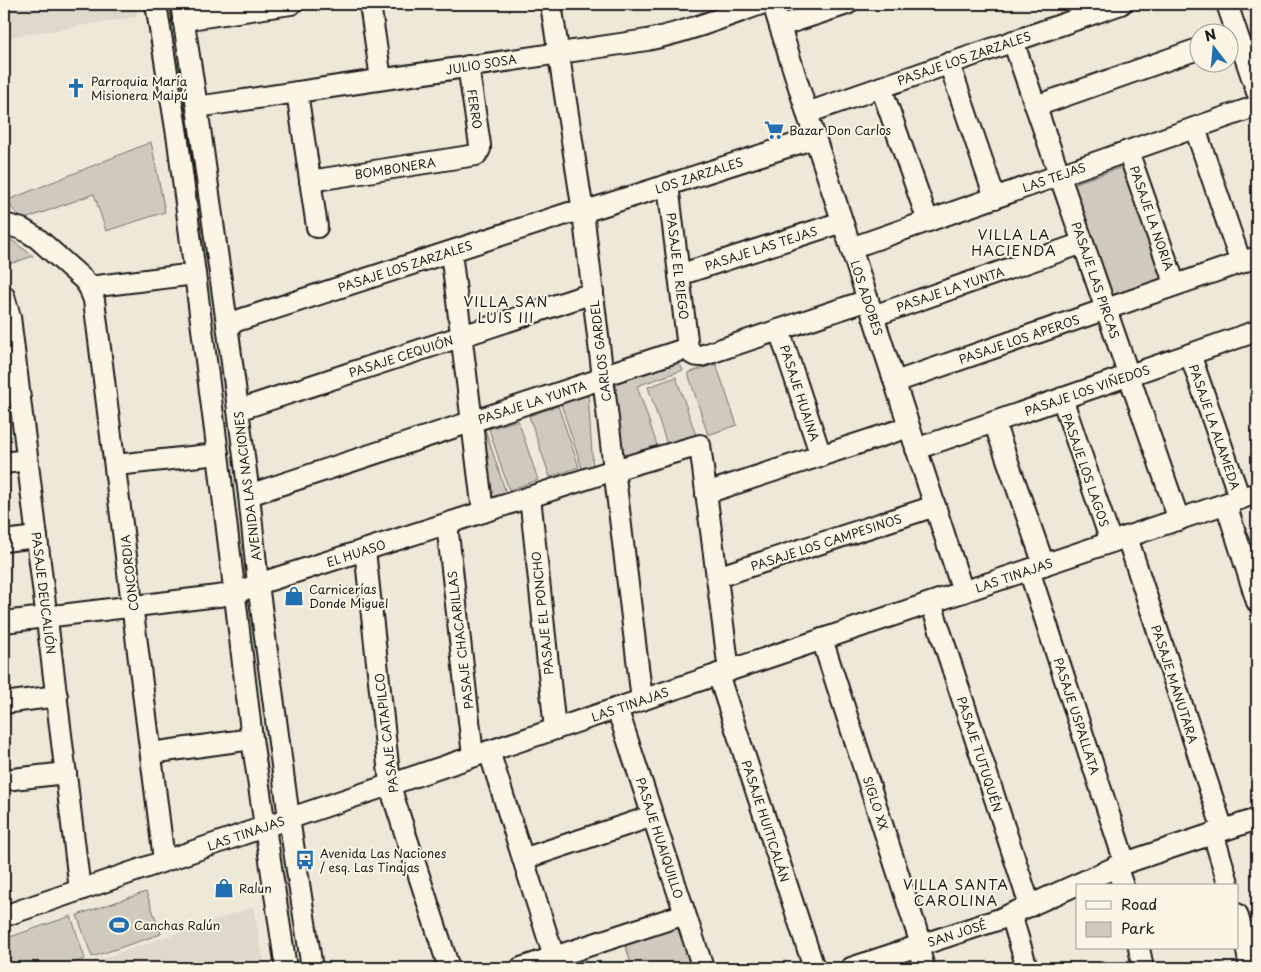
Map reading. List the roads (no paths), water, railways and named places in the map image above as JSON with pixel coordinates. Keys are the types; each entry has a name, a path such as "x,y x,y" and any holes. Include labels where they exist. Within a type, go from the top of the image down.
{"street":[{"name":"AVENIDA LAS NACIONES","path":"156,4 178,141 252,739 286,968"},
{"path":"182,12 291,4"},
{"path":"370,4 381,79"},
{"name":"CARLOS GARDEL","path":"551,4 583,212 642,700"},
{"name":"JULIO SOSA","path":"197,107 558,52 630,43 696,27 761,4"},
{"name":"LOS ADOBES","path":"773,4 963,592"},
{"path":"780,26 847,4"},
{"name":"PASAJE LOS ZARZALES","path":"807,113 1121,4"},
{"path":"1226,4 1230,22"},
{"name":"AVENIDA LAS NACIONES","path":"182,12 227,324 258,584 289,818 312,968"},
{"name":"PASAJE LAS PIRCAS","path":"1013,41 1179,520"},
{"path":"1238,48 1257,92"},
{"path":"1036,106 1188,53"},
{"path":"949,63 996,198"},
{"name":"FERRO","path":"468,66 480,145 479,152"},
{"path":"881,87 928,221"},
{"path":"297,92 317,227"},
{"name":"LAS TEJAS","path":"851,248 1257,106"},
{"path":"1195,128 1249,260"},
{"name":"LOS ZARZALES","path":"583,212 815,138"},
{"name":"PASAJE LA NORIA","path":"1128,151 1175,285"},
{"name":"BOMBONERA","path":"310,181 472,156 479,152"},
{"name":"PASAJE EL RIEGO","path":"668,185 688,348"},
{"name":"PASAJE LOS ZARZALES","path":"227,324 569,213 583,212"},
{"name":"PASAJE LAS TEJAS","path":"679,275 842,222"},
{"path":"4,224 22,229 37,238 77,273 89,287 195,274"},
{"name":"PASAJE LA YUNTA","path":"248,496 592,382 688,348 693,355 701,356 779,330 870,308 1083,243"},
{"path":"450,252 483,512"},
{"name":"PASAJE LOS APEROS","path":"895,382 1249,260"},
{"name":"CONCORDIA","path":"89,287 96,307 164,860"},
{"name":"PASAJE CEQUIÓN","path":"238,410 593,293"},
{"name":"PASAJE DEUCALIÓN","path":"4,296 37,537 80,890"},
{"name":"PASAJE HUAINA","path":"779,330 821,456"},
{"name":"PASAJE LOS VIÑEDOS","path":"916,449 1190,354 1256,337"},
{"name":"PASAJE LA ALAMEDA","path":"1190,354 1241,499 1257,602"},
{"name":"PASAJE LOS LAGOS","path":"1062,398 1119,540"},
{"name":"PASAJE USPALLATA","path":"994,422 1120,864 1123,884"},
{"path":"706,493 909,427"},
{"name":"EL HUASO","path":"4,622 234,594 258,584 614,470 700,445"},
{"name":"PASAJE HUITICALÁN","path":"700,445 717,577 724,672 814,968"},
{"path":"116,465 218,454"},
{"path":"4,463 27,460"},
{"name":"PASAJE EL PONCHO","path":"530,497 555,729"},
{"name":"LAS TINAJAS","path":"4,916 264,826 1241,499"},
{"name":"PASAJE LOS CAMPESINOS","path":"717,577 935,506"},
{"name":"PASAJE CHACARILLAS","path":"447,524 481,754 523,859 554,957"},
{"path":"4,540 37,537"},
{"name":"PASAJE MANUTARA","path":"1119,540 1218,832 1229,884"},
{"name":"PASAJE CATAPILCO","path":"365,550 390,784 449,968"},
{"name":"PASAJE TUTUQUÉN","path":"931,603 1030,906"},
{"name":"SIGLO XX","path":"822,639 918,934 924,968"},
{"path":"4,703 56,696"},
{"name":"PASAJE HUAIQUILLO","path":"617,708 703,968"},
{"path":"151,753 252,739"},
{"path":"4,780 66,773"},
{"path":"523,859 653,816"},
{"name":"SAN JOSÉ","path":"1077,884 1120,864 1257,819"},
{"name":"SAN JOSÉ","path":"851,968 1011,914 1076,885"},
{"path":"521,968 685,914"},
{"path":"1011,914 1027,968"},
{"path":"1238,916 1251,938 1250,968"},
{"path":"1139,950 1143,968"}],"place":[{"name":"Parroquia María Misionera Maipú","path":"76,88"},
{"name":"Bazar Don Carlos","path":"774,130"},
{"name":"Carnicerías Donde Miguel","path":"294,596"},
{"name":"Avenida Las Naciones / esq. Las Tinajas","path":"305,860"},
{"name":"Ralun","path":"224,888"},
{"name":"Canchas Ralún","path":"119,925"}],"district":[{"name":"VILLA LA HACIENDA","path":"1014,242"},
{"name":"VILLA SAN LUIS III","path":"506,310"},
{"name":"VILLA SANTA CAROLINA","path":"956,892"}]}
